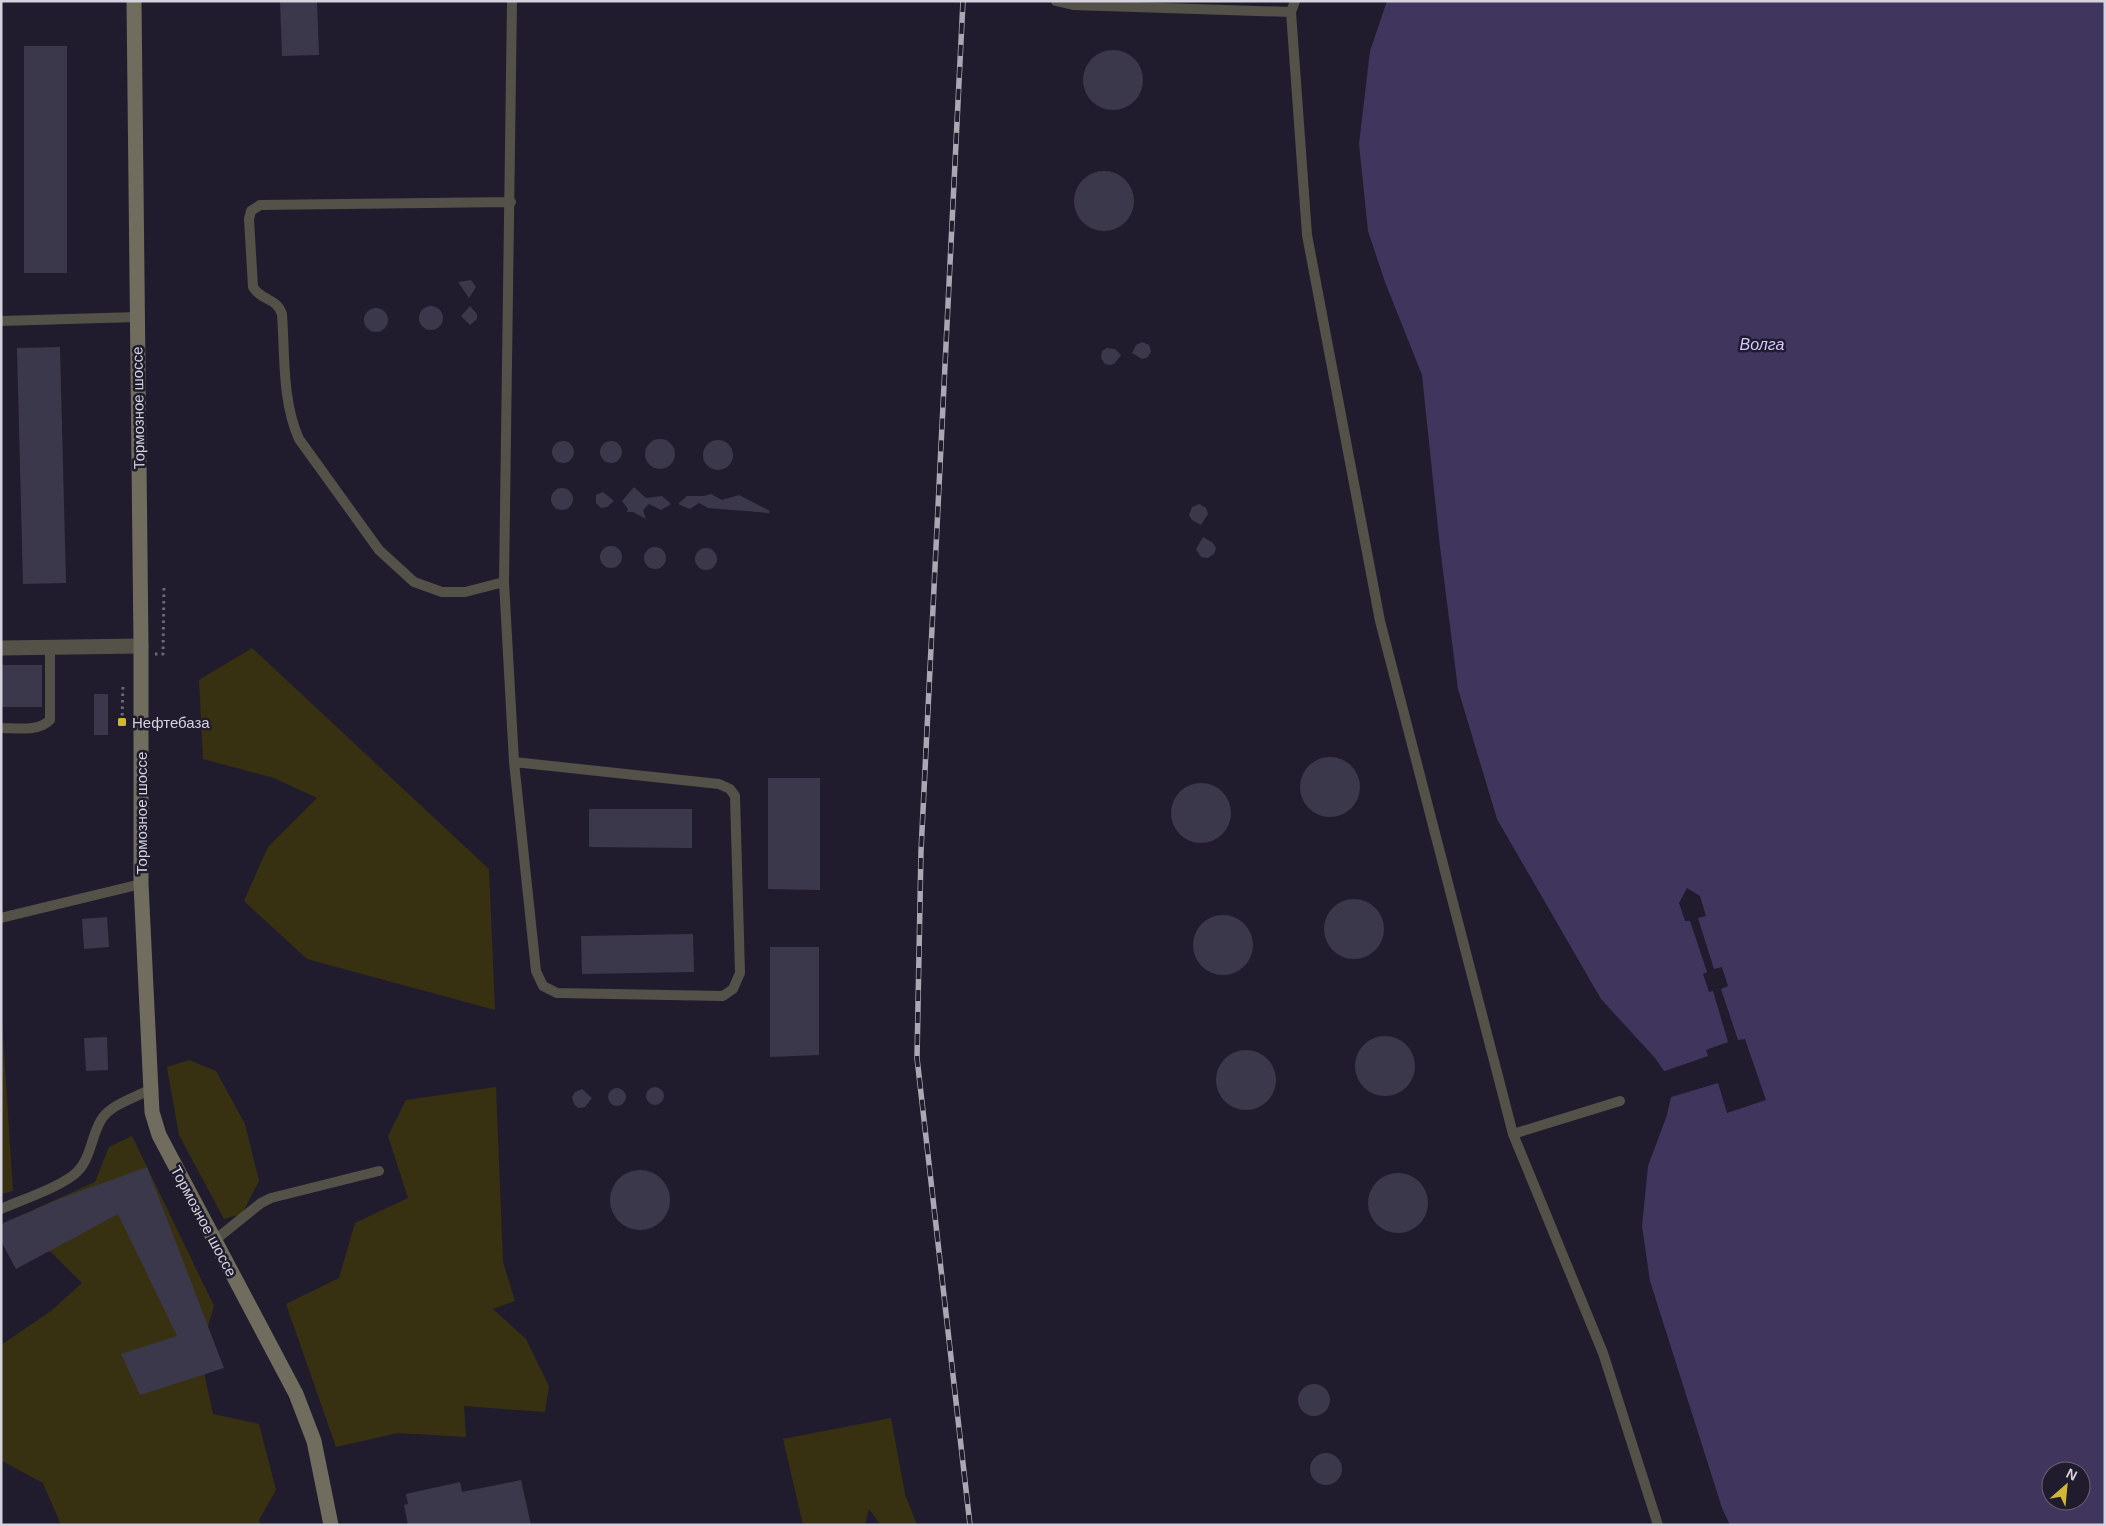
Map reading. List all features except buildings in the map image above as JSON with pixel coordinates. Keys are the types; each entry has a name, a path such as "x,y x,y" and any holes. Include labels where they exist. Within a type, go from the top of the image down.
{"street":[{"name":"Тормозное шоссе","path":"134,1 141,646 141,884 149,1090 152,1112 159,1135 296,1394 314,1441 331,1525"},
{"path":"1,648 50,649 141,646"}],"lane":[{"path":"512,1 511,202 504,582 514,762 536,971 543,986 557,993 723,996 733,990 740,973 735,796 730,789 718,784 514,762"},
{"path":"1056,1 1073,5 1291,12"},
{"path":"1295,1 1291,12 1307,235 1380,621 1513,1134 1603,1353 1658,1525"},
{"path":"504,582 465,592 442,592 414,582 379,550 299,439 291,422 288,402 282,314 275,302 260,295 254,287 249,219 251,211 260,205 511,202"},
{"path":"1,321 137,317"},
{"path":"1,728 37,728 44,726 50,720 50,649"},
{"path":"1,918 141,884"},
{"path":"1,1209 62,1182 76,1173 85,1163 101,1119 109,1111 149,1090"},
{"path":"1513,1134 1620,1101"},
{"path":"214,1240 270,1198 378,1170"}],"shaded area":[{"path":"252,648 489,869 495,1010 307,959 244,901 268,847 317,798 274,778 203,759 199,680"},
{"path":"1,1007 13,1191 1,1194"},
{"path":"189,1060 216,1071 245,1124 259,1181 242,1214 224,1219 179,1135 167,1067"},
{"path":"496,1087 503,1262 515,1301 493,1309 526,1339 549,1386 545,1412 464,1406 466,1437 398,1433 336,1447 286,1304 339,1278 355,1223 408,1198 388,1136 406,1100"},
{"path":"132,1136 214,1306 200,1354 213,1414 259,1424 276,1490 259,1520 261,1525 61,1525 43,1483 2,1461 1,1345 51,1311 82,1283 52,1253 23,1235 35,1209 95,1182 109,1147"},
{"path":"891,1418 905,1494 917,1525 881,1525 869,1509 865,1525 803,1525 783,1439"}],"water":[{"name":"Волга","path":"1387,1 2105,1 2105,1525 1730,1525 1722,1508 1650,1281 1642,1226 1648,1166 1667,1115 1671,1097 1664,1071 1655,1058 1601,999 1497,819 1458,689 1440,547 1422,375 1385,282 1368,231 1359,144 1370,51"}],"pier":[{"path":"1687,888 1700,896 1706,916 1698,918 1714,969 1722,967 1728,986 1721,989 1738,1040 1745,1039 1766,1100 1727,1113 1718,1083 1668,1098 1662,1072 1708,1056 1706,1050 1728,1042 1713,991 1709,992 1703,974 1707,972 1690,921 1685,921 1679,903"}],"railway":[{"path":"963,1 921,851 917,1058 970,1525"}],"place":[{"name":"Нефтебаза","path":"122,722"}]}
